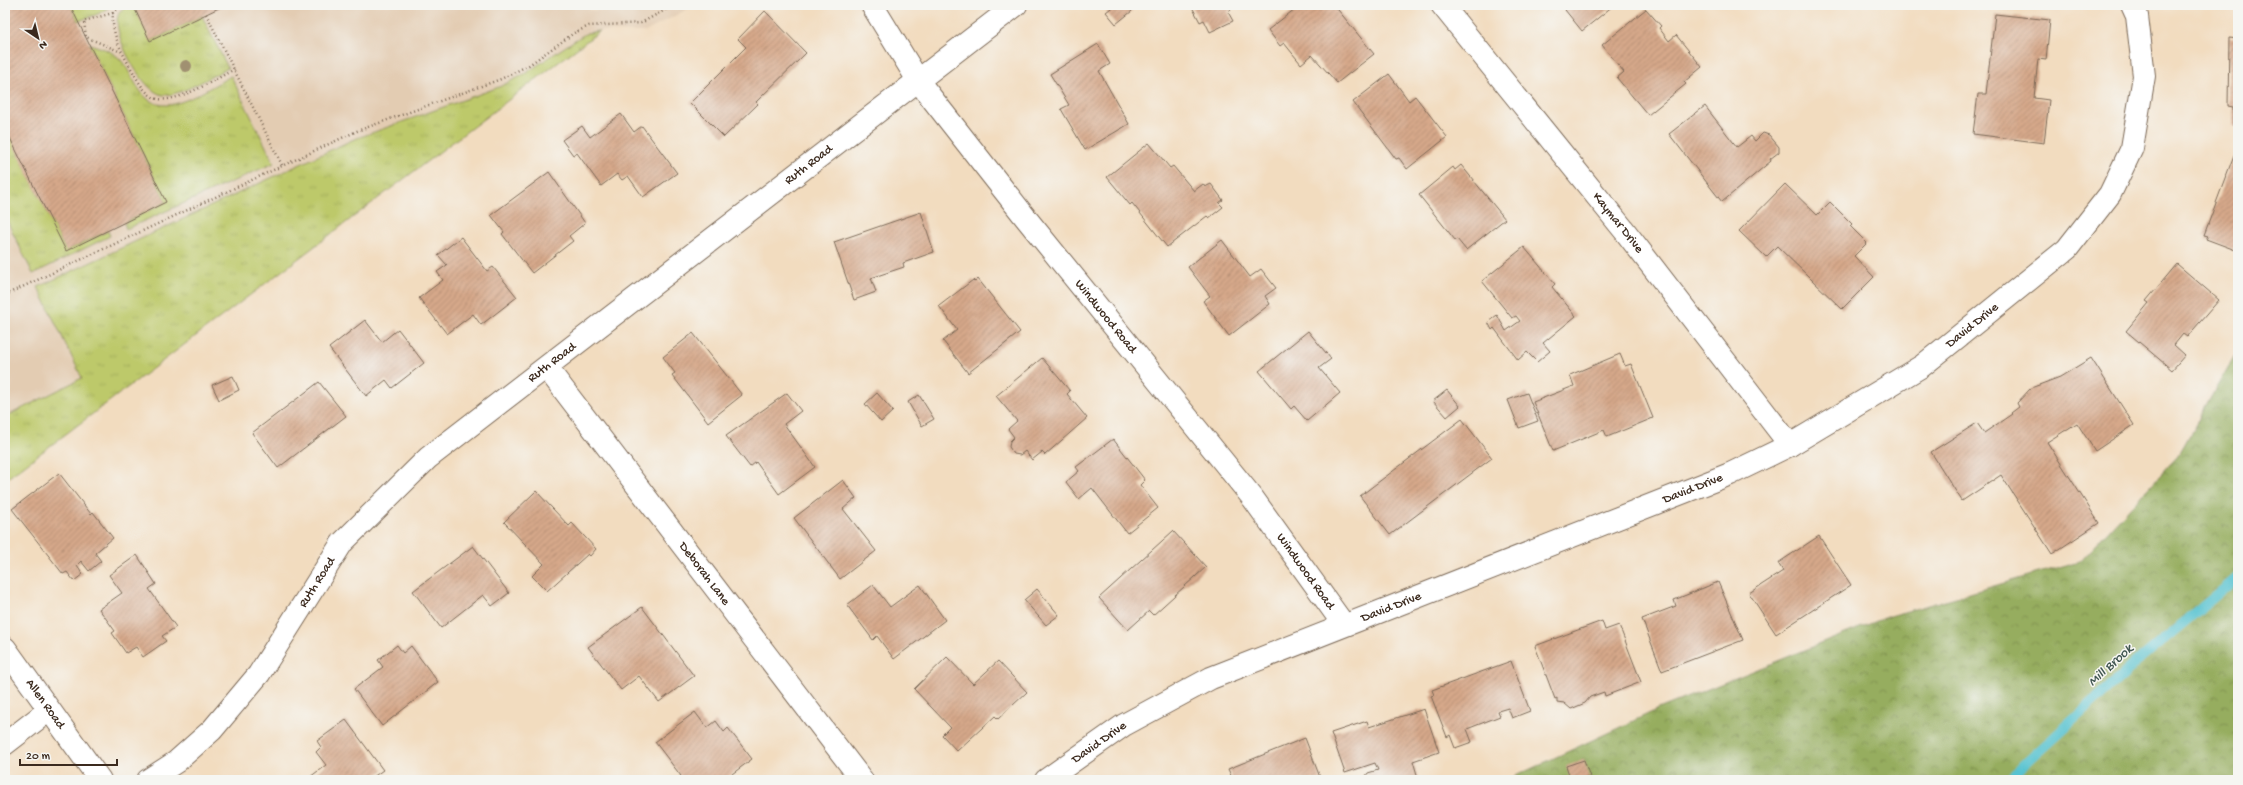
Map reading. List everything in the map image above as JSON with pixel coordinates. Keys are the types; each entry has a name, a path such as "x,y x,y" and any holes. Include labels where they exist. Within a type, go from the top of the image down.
{"street":[{"name":"Windwood Road","path":"872,5 920,82 1025,217 1252,497 1344,625"},
{"name":"Ruth Road","path":"148,780 176,762 212,730 259,674 342,543 428,458 920,82 1016,5"},
{"name":"Kaymar Drive","path":"1442,5 1624,230 1790,445"},
{"name":"David Drive","path":"1046,780 1124,725 1211,678 1723,476 1790,445 1922,366 2067,249 2110,194 2132,148 2144,76 2137,16 2132,5"},
{"name":"Deborah Lane","path":"547,368 862,780"},
{"name":"Allen Road","path":"5,648 100,780"},
{"path":"5,744 49,710"}],"path":[{"path":"121,52 86,37 84,21 113,13 123,5"},
{"path":"5,295 357,131 501,79 528,65 574,33 589,26 641,23 674,5"},
{"path":"113,13 114,30 121,52 143,89 154,98 163,100 177,97 235,69"},
{"path":"206,14 282,165"}],"shaded area":[{"path":"5,5 587,5 590,10 634,11 645,5 695,5 645,32 600,31 5,480"}],"green space":[{"path":"70,5 113,5 98,14 78,21"},
{"path":"128,5 133,5 151,41 202,16 228,68 196,85 178,92 163,95 155,92 146,84 138,73 123,46 117,22 119,13"},
{"path":"600,31 5,480 5,417 82,378 38,287 352,140 499,87 523,75 587,33"},
{"path":"89,44 116,55 143,95 157,104 167,105 183,101 200,94 231,76 274,163 126,229 124,223 166,202"},
{"path":"6,128 66,251 108,231 110,236 33,274 5,217"},
{"path":"2238,349 2238,780 1507,780 1661,708 1887,617 2080,561 2178,456"}],"building":[{"path":"5,5 70,5 166,202 66,251 5,128"},
{"path":"133,5 225,5 150,41"},
{"path":"1115,5 1128,5 1132,11 1116,24 1106,12"},
{"path":"1191,5 1232,5 1229,7 1231,10 1228,12 1233,21 1210,32 1204,20 1200,22"},
{"path":"1300,5 1334,5 1374,54 1337,83 1312,55 1301,64 1284,43 1280,46 1268,30"},
{"path":"1561,5 1614,5 1582,31"},
{"path":"1646,9 1661,26 1659,28 1669,41 1676,35 1702,67 1684,82 1686,84 1648,115 1617,78 1624,72 1602,45"},
{"path":"765,11 806,53 756,102 758,104 724,137 690,103 746,47 738,39"},
{"path":"1995,14 2050,20 2046,60 2038,59 2034,98 2049,100 2044,143 1973,134 1978,94 1986,94"},
{"path":"2229,38 2238,39 2238,126 2233,126 2233,107 2228,106"},
{"path":"1098,44 1110,64 1099,71 1129,124 1085,150 1061,109 1069,105 1050,74"},
{"path":"1389,74 1409,101 1415,96 1447,137 1407,169 1399,158 1396,159 1353,102"},
{"path":"1705,106 1737,147 1751,136 1755,141 1763,133 1769,135 1779,147 1779,152 1770,159 1771,161 1722,202 1669,134"},
{"path":"621,114 634,132 642,126 677,173 643,197 628,176 622,180 617,174 601,186 577,153 573,155 562,140 582,126 590,137"},
{"path":"1149,143 1170,168 1173,166 1194,191 1203,184 1205,187 1211,184 1223,200 1219,203 1223,207 1209,218 1207,216 1167,247 1132,203 1130,205 1107,177"},
{"path":"2234,155 2238,156 2238,251 2206,239 2208,236 2204,235"},
{"path":"1461,165 1505,219 1466,250 1457,239 1455,240 1419,195 1453,167 1455,170"},
{"path":"549,172 585,223 569,236 573,241 532,273 502,234 504,232 491,215"},
{"path":"1785,184 1817,215 1830,202 1852,224 1850,226 1867,243 1854,256 1874,277 1842,309 1777,246 1766,257 1739,231"},
{"path":"921,212 934,252 903,263 904,267 871,278 876,292 854,300 834,242"},
{"path":"461,237 487,271 493,267 517,297 481,325 473,314 447,334 419,298 443,280 437,272 447,265 438,255"},
{"path":"1222,240 1250,277 1261,269 1276,288 1265,296 1270,304 1229,336 1203,301 1210,296 1188,267"},
{"path":"1524,247 1555,284 1552,287 1576,316 1543,343 1550,351 1537,362 1527,352 1518,360 1494,328 1492,330 1488,322 1497,315 1506,331 1520,321 1516,316 1512,318 1482,281"},
{"path":"2177,264 2219,300 2187,337 2183,334 2174,345 2185,355 2172,370 2126,331 2149,303 2146,301"},
{"path":"978,279 1020,332 968,373 943,341 957,330 939,306 973,280 975,282"},
{"path":"365,320 382,342 398,329 424,363 392,388 386,380 366,396 329,348"},
{"path":"1308,331 1331,359 1319,368 1340,393 1307,421 1294,406 1291,409 1259,371"},
{"path":"693,333 742,395 708,422 672,375 675,373 663,357"},
{"path":"1620,354 1625,366 1631,364 1653,418 1607,437 1604,430 1553,451 1533,402 1574,386 1570,375"},
{"path":"1042,358 1070,391 1067,394 1087,418 1045,455 1042,452 1032,460 1025,451 1020,455 1014,454 1009,447 1010,441 1014,437 1008,429 1017,421 996,396"},
{"path":"2091,358 2134,425 2095,451 2077,423 2047,442 2099,523 2052,554 2001,475 1962,501 1931,452 1977,423 1984,433 2012,414 2011,413 2019,407 2017,403 2031,388 2060,377"},
{"path":"233,376 239,390 219,400 212,385"},
{"path":"319,382 346,416 278,468 252,433"},
{"path":"1447,390 1460,406 1447,417 1433,401"},
{"path":"787,393 801,411 784,424 815,467 779,494 756,462 750,467 726,436"},
{"path":"877,393 893,411 881,422 865,404"},
{"path":"1527,393 1538,421 1519,428 1508,400"},
{"path":"919,395 934,419 922,426 908,402"},
{"path":"1462,419 1492,458 1390,535 1360,496"},
{"path":"1113,439 1145,480 1140,485 1158,508 1127,533 1092,488 1079,499 1066,482 1079,471 1076,467"},
{"path":"59,473 91,514 93,512 113,538 95,553 101,561 89,571 81,561 77,565 83,574 74,581 67,572 63,574 12,509"},
{"path":"843,480 856,498 843,509 876,551 840,579 794,518"},
{"path":"536,491 569,526 572,523 596,549 590,556 588,554 547,591 532,576 544,564 504,522"},
{"path":"1173,531 1206,567 1153,615 1149,611 1128,630 1099,598"},
{"path":"1819,536 1851,585 1776,634 1749,593 1783,571 1778,563"},
{"path":"473,546 509,593 492,606 483,595 441,628 413,591"},
{"path":"137,555 156,584 149,589 176,627 162,636 166,641 143,657 136,647 126,653 112,633 115,631 99,609 122,593 109,575"},
{"path":"1718,582 1743,640 1662,671 1642,619 1676,606 1674,600"},
{"path":"873,585 890,607 920,585 945,620 894,659 877,636 873,640 847,605"},
{"path":"1037,589 1059,615 1046,625 1024,600"},
{"path":"642,607 694,676 659,702 639,676 621,690 588,647"},
{"path":"1602,621 1605,630 1619,625 1641,682 1605,696 1604,692 1590,697 1585,703 1571,709 1564,703 1557,702 1557,698 1555,699 1535,646"},
{"path":"397,645 403,653 411,646 438,682 382,726 354,689 383,667 378,660"},
{"path":"947,657 973,684 998,661 1027,692 998,719 995,716 957,751 942,735 950,727 914,689"},
{"path":"1511,661 1530,711 1512,718 1508,708 1498,711 1500,716 1467,729 1472,742 1455,748 1450,735 1447,737 1431,696 1434,695 1432,690"},
{"path":"1424,709 1439,752 1413,761 1418,778 1411,780 1363,780 1368,773 1378,770 1375,763 1345,773 1331,733 1367,721 1369,727"},
{"path":"695,712 707,728 716,721 724,732 728,728 752,759 724,780 676,780 681,776 655,742"},
{"path":"346,720 383,770 369,780 306,780 326,765 316,752 321,747 317,741"},
{"path":"1305,738 1321,780 1233,780 1228,769"},
{"path":"1584,760 1590,777 1582,780 1571,780 1566,766"}],"waterway":[{"name":"Mill Brook","path":"2007,780 2138,661 2238,577"}]}
